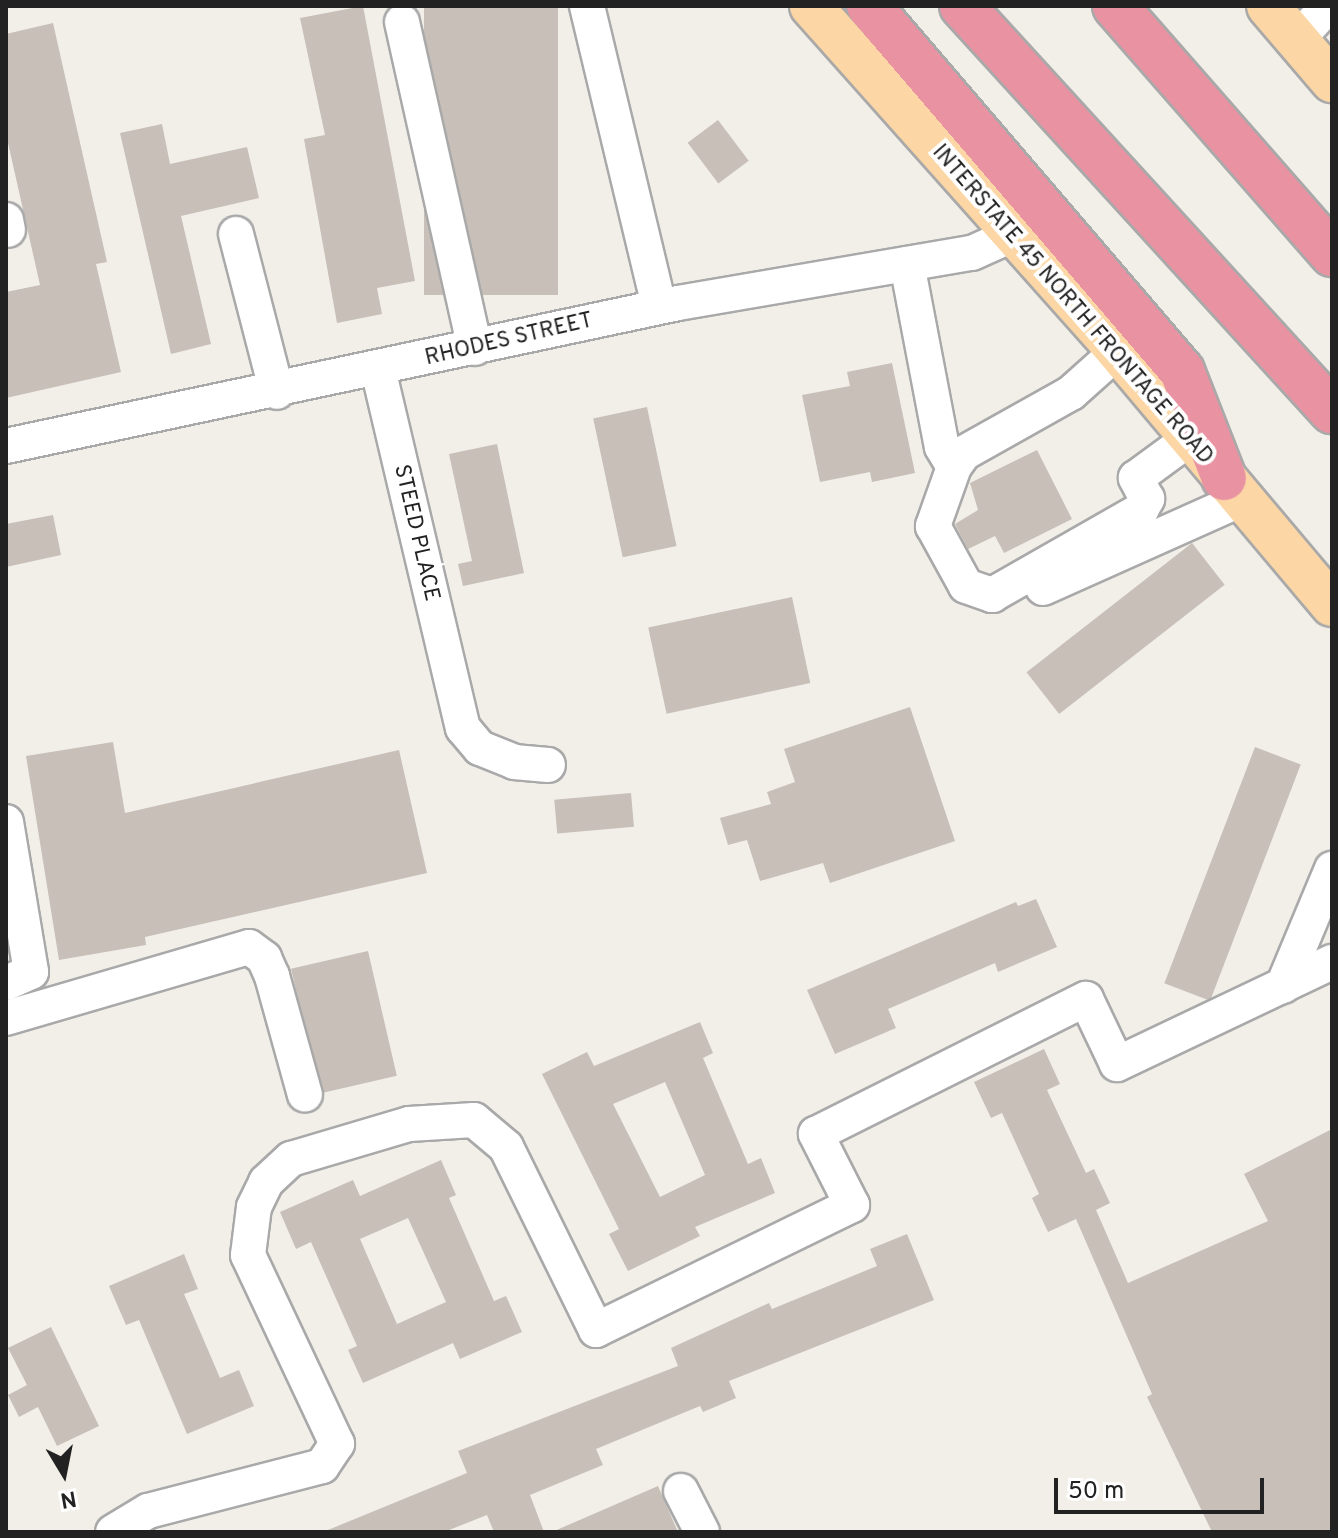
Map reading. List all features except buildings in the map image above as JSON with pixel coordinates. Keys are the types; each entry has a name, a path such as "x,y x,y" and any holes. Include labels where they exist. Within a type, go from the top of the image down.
{"highway":[{"path":"869,6 1182,371 1233,488"},
{"path":"962,6 1332,411"},
{"path":"1115,6 1332,254"}],"main road":[{"name":"INTERSTATE 45 NORTH FRONTAGE ROAD","path":"811,6 1010,236 1118,351 1189,439 1332,605"},
{"path":"1268,6 1332,81"}],"street":[{"path":"587,6 659,307"},
{"path":"1296,41 1328,6"},
{"path":"402,22 475,348"},
{"path":"236,234 277,392"},
{"name":"RHODES STREET","path":"6,446 277,392 659,307 972,253 1010,236"},
{"path":"907,264 942,447 954,467"},
{"path":"1118,351 1071,393 964,453 954,467 933,526 966,586 992,595 1141,510 1147,499 1136,478 1189,439"},
{"name":"STEED PLACE","path":"378,369 463,728 480,748 514,762 548,765"},
{"path":"1043,588 1233,488"},
{"path":"6,822 31,972 6,983"},
{"path":"1283,986 1332,869"},
{"path":"6,1018 249,947 264,958 272,976 305,1095"},
{"path":"113,1532 148,1511 322,1466 337,1444 248,1255 254,1207 266,1182 291,1159 409,1124 474,1120 506,1147 596,1330 852,1205 816,1134 1086,999 1117,1064 1332,962"},
{"path":"681,1491 702,1532"}]}
